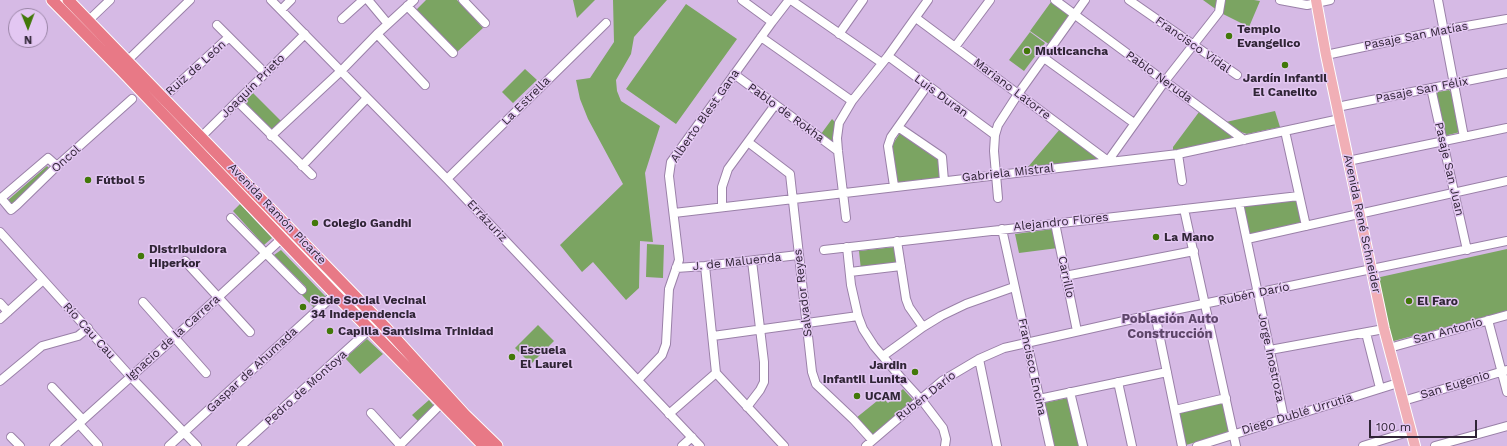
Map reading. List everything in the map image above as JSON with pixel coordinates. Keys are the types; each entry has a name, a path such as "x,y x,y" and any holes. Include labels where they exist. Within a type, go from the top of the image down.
{"highway":[{"name":"Avenida Ramón Picarte","path":"52,0 163,98 356,297 466,415 497,446"},
{"name":"Avenida Ramón Picarte","path":"68,0 88,21 125,66 282,238 484,446"},
{"path":"335,294 344,292 356,297"}],"main road":[{"name":"Avenida René Schneider","path":"1316,1 1384,329 1415,446"}],"street":[{"path":"88,21 110,0"},
{"path":"125,66 190,0"},
{"name":"Errázuriz","path":"271,0 447,179 700,446"},
{"path":"281,10 291,0"},
{"path":"342,19 363,0"},
{"path":"368,0 388,24"},
{"path":"271,136 414,0"},
{"path":"463,0 485,23"},
{"path":"742,0 772,22"},
{"path":"790,0 882,63"},
{"name":"Alberto Blest Gana","path":"638,380 662,355 666,344 669,289 679,260 669,176 671,162 772,22 790,0"},
{"path":"839,34 863,0"},
{"path":"846,218 837,138 839,123 852,101 888,56 928,0"},
{"path":"955,47 990,0"},
{"name":"Pablo Neruda","path":"1055,0 1244,140"},
{"path":"998,198 994,135 998,125 1018,94 1085,0"},
{"name":"Francisco Vidal","path":"1129,0 1237,75"},
{"path":"1108,162 1165,81 1219,12 1221,0"},
{"path":"1280,0 1307,5 1316,1 1330,0"},
{"name":"Pasaje San Juan","path":"1438,0 1464,137"},
{"path":"407,6 454,53"},
{"name":"Mariano Latorre","path":"916,18 1108,162"},
{"name":"Pasaje San Matías","path":"1326,55 1443,30 1507,20"},
{"name":"La Estrella","path":"447,179 606,23"},
{"path":"217,26 265,73"},
{"name":"Joaquín Prieto","path":"201,137 304,34"},
{"path":"377,34 425,84"},
{"name":"Ruiz de León","path":"163,98 229,37"},
{"path":"762,37 852,101"},
{"name":"Luis Duran","path":"888,56 994,135"},
{"path":"1044,58 1134,124"},
{"name":"Pasaje San Félix","path":"1337,107 1507,73"},
{"name":"Pablo de Rokha","path":"734,74 838,151"},
{"path":"894,186 888,146 891,137 927,86"},
{"name":"Pasaje San Juan","path":"1431,88 1467,250"},
{"path":"302,166 368,98"},
{"name":"Oncol","path":"1,199 11,210 57,166 132,99"},
{"path":"237,101 271,136 312,174"},
{"path":"722,207 722,187 728,169 775,105"},
{"name":"Gabriela Mistral","path":"674,213 944,180 1178,154 1340,119"},
{"path":"898,127 942,157 944,180"},
{"path":"1348,161 1507,128"},
{"path":"1285,131 1306,226"},
{"name":"Salvador Reyes","path":"748,142 790,174 812,372 816,384 853,419 869,443"},
{"path":"1178,154 1182,181"},
{"path":"1,199 44,160 48,158 57,166"},
{"path":"1247,239 1507,181"},
{"name":"Alejandro Flores","path":"824,250 1299,196"},
{"name":"Jorge Inostroza","path":"1240,203 1284,418"},
{"path":"1184,209 1236,446"},
{"path":"231,218 302,290"},
{"name":"Carrillo","path":"1055,223 1077,331"},
{"name":"Francisco Encina","path":"1002,229 1050,446"},
{"name":"Ignacio de la Carrera","path":"54,446 291,230"},
{"name":"Río Cau Cau","path":"0,232 42,281 88,328 130,376 197,446"},
{"path":"897,241 906,299 909,307 923,327"},
{"name":"Rubén Darío","path":"869,443 942,381 979,359 1004,348 1155,314 1507,241"},
{"path":"847,247 851,285 858,316 866,334 944,428 946,438 944,446"},
{"path":"1065,276 1194,251"},
{"name":"J. de Maluenda","path":"676,268 705,266 798,254"},
{"path":"747,407 764,382 764,362 752,260"},
{"path":"185,261 250,332"},
{"path":"705,266 716,373 784,446"},
{"path":"850,272 901,266"},
{"path":"0,319 42,281"},
{"path":"883,356 923,327 966,304 1014,287"},
{"name":"Gaspar de Ahumada","path":"169,446 335,294"},
{"path":"143,302 206,373"},
{"path":"0,304 8,312"},
{"path":"1155,314 1182,446"},
{"name":"San Antonio","path":"1389,348 1507,315"},
{"path":"713,336 858,316"},
{"path":"1488,320 1504,371 1507,392"},
{"path":"0,381 42,346 78,336 88,328"},
{"name":"Pedro de Montoya","path":"241,446 370,329"},
{"path":"1270,350 1384,329"},
{"path":"1366,333 1380,388"},
{"path":"979,359 997,446"},
{"name":"San Eugenio","path":"1403,401 1504,371"},
{"path":"1039,399 1167,372"},
{"path":"669,414 716,373"},
{"path":"1118,382 1132,446"},
{"name":"Diego Dublé Urrutia","path":"1196,446 1398,383"},
{"path":"52,387 98,445"},
{"path":"1070,392 1083,446"},
{"path":"1175,410 1226,398"},
{"path":"371,413 399,446 442,403"},
{"path":"1434,446 1507,426"},
{"path":"1363,446 1411,430"},
{"path":"11,437 20,446"},
{"path":"682,446 692,437"}],"green space":[{"path":"426,0 457,0 483,28 457,52 416,10"},
{"path":"573,0 595,0 577,18"},
{"path":"613,0 667,0 634,37 631,54 616,80 617,91 621,101 660,126 645,173 653,242 640,241 639,288 626,300 593,262 582,272 560,245 623,184 588,119 580,99 576,80 590,78 614,42"},
{"path":"1203,0 1260,1 1249,27 1221,13"},
{"path":"1051,2 1068,14 1069,20 1050,45 1030,31"},
{"path":"686,4 737,39 676,124 626,89"},
{"name":"Multicancha","path":"1030,32 1045,43 1024,71 1009,60"},
{"path":"525,69 537,80 513,103 502,92"},
{"path":"1449,90 1452,93 1460,132 1444,136 1435,96 1438,92"},
{"path":"253,93 282,122 271,133 243,103"},
{"path":"1275,111 1280,127 1247,134 1241,132 1226,122"},
{"path":"1199,112 1232,136 1230,140 1173,151 1173,147"},
{"path":"832,119 835,122 832,142 821,134"},
{"path":"1060,129 1098,156 1097,160 1028,167"},
{"path":"900,133 939,159 941,178 895,183 891,147"},
{"path":"47,166 51,170 12,206 7,201"},
{"path":"1296,199 1302,225 1249,236 1243,207"},
{"path":"240,204 272,238 264,245 233,211"},
{"path":"1053,229 1058,248 1019,253 1015,234"},
{"path":"647,244 664,245 663,278 646,277"},
{"path":"894,247 896,265 861,270 859,251"},
{"path":"1507,249 1507,311 1390,342 1376,278"},
{"path":"281,250 326,297 315,309 300,293 306,287 274,255"},
{"path":"538,325 554,341 531,364 515,348"},
{"path":"367,339 383,354 360,374 345,358"},
{"path":"903,389 913,400 873,436 856,418 882,397 888,403"},
{"path":"1068,398 1080,446 1052,446 1044,403"},
{"path":"429,400 434,406 418,421 412,415"},
{"path":"1222,401 1230,432 1186,445 1179,412"}],"place":[{"name":"Templo Evangelico","path":"1229,36"},
{"name":"Multicancha","path":"1027,51"},
{"name":"Jardín Infantil El Canelito","path":"1285,65"},
{"name":"Fútbol 5","path":"88,180"},
{"name":"Colegio Gandhi","path":"315,223"},
{"name":"La Mano","path":"1156,237"},
{"name":"Distribuidora Hiperkor","path":"141,256"},
{"name":"El Faro","path":"1409,301"},
{"name":"Sede Social Vecinal 34 Independencia","path":"303,307"},
{"name":"Capilla Santisima Trinidad","path":"330,331"},
{"name":"Escuela El Laurel","path":"512,357"},
{"name":"Jardin Infantil Lunita","path":"915,372"},
{"name":"UCAM","path":"857,396"}],"district":[{"name":"Población Auto Construcción","path":"1170,326"}]}
